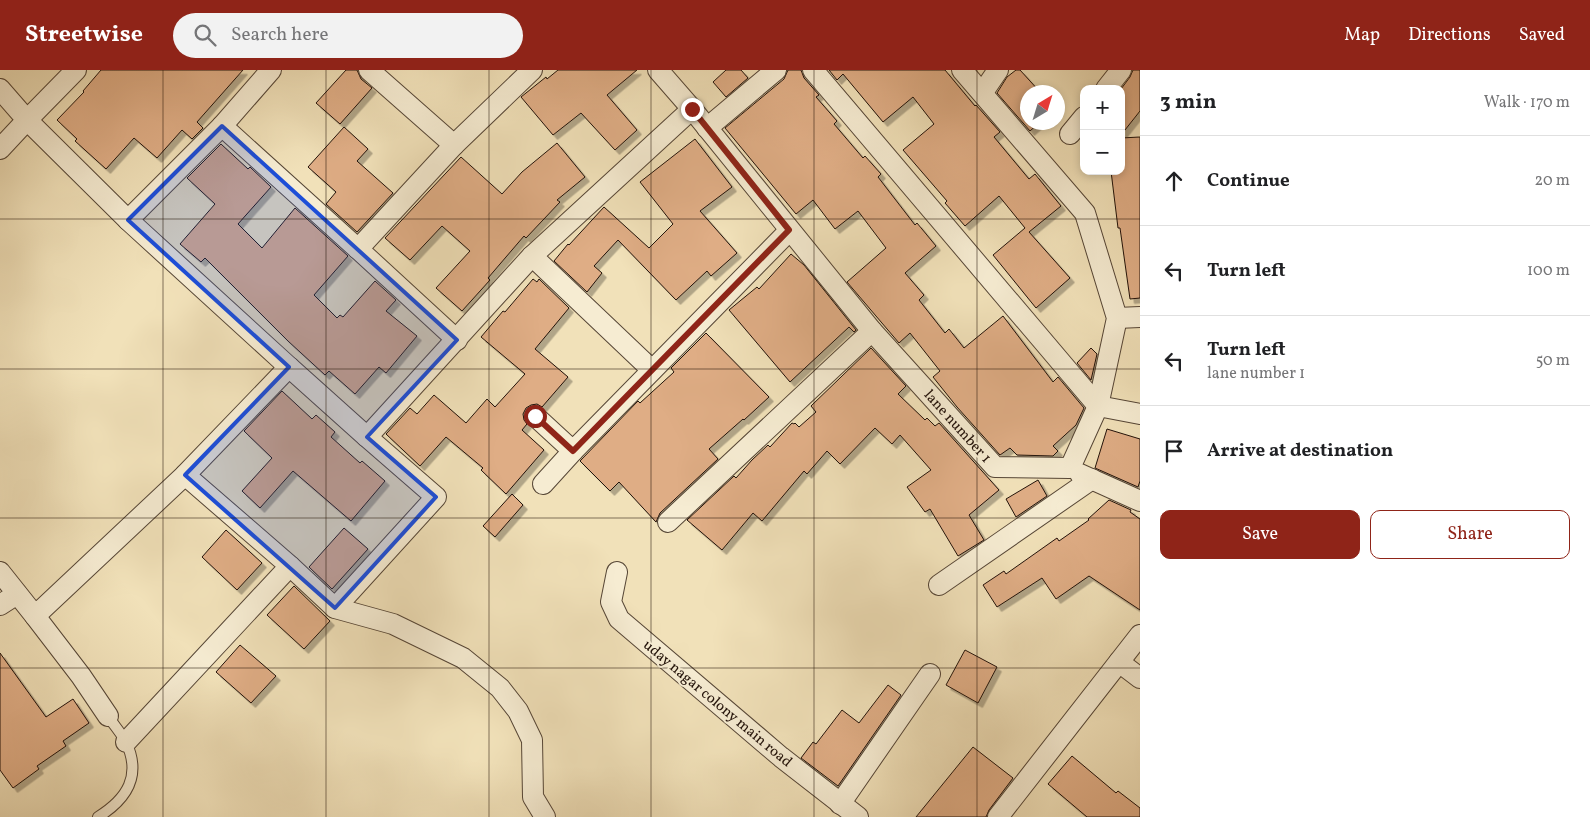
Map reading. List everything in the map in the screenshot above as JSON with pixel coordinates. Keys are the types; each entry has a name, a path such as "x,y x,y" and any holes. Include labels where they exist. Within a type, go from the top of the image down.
{"street":[{"path":"0,149 76,70"},
{"path":"128,220 222,126 271,70"},
{"path":"369,70 454,145"},
{"path":"358,249 454,145 532,70"},
{"name":"lane number 1","path":"658,70 692,109 872,331 995,467 1070,468"},
{"path":"706,128 776,70"},
{"path":"813,70 1098,406 1140,414"},
{"path":"962,70 983,92 1085,213 1117,318 1098,406 1070,468 1140,501"},
{"path":"983,92 998,70"},
{"path":"1109,85 1121,70"},
{"path":"0,88 27,120 128,220 436,498 335,608"},
{"path":"367,436 532,256 692,109"},
{"path":"1070,134 1080,122"},
{"path":"222,126 456,340"},
{"path":"543,484 789,230"},
{"path":"532,256 652,370"},
{"path":"1117,318 1140,318"},
{"path":"668,522 872,331"},
{"path":"35,616 185,475 289,367"},
{"path":"535,416 573,451"},
{"path":"185,475 290,566 335,608 402,628 463,658 500,688 518,711 532,740 533,797 545,817"},
{"path":"939,585 1092,479"},
{"path":"126,742 290,566"},
{"path":"0,572 81,676 108,716"},
{"name":"uday nagar colony main road","path":"618,572 611,602 619,619 781,757 858,817"},
{"path":"0,605 17,594"},
{"path":"1008,814 1140,635"},
{"path":"1120,662 1140,678"},
{"path":"840,804 930,674"}],"lane":[{"path":"98,817 112,808 123,797 130,786 133,767 126,742 108,716"}],"highlighted area":[{"path":"222,126 457,340 367,437 436,497 335,608 185,475 289,367 128,220"}],"building":[{"path":"101,70 243,70 197,122 203,128 192,139 182,130 157,158 134,138 106,169 75,141 77,139 57,120 84,92"},
{"path":"346,70 357,70 361,79 372,88 340,124 316,103"},
{"path":"558,70 637,70 607,95 637,130 615,150 581,113 553,135 521,97"},
{"path":"726,70 741,70 748,78 726,97 713,82"},
{"path":"788,70 801,70 804,78 819,95 816,97 837,121 834,124 863,158 865,156 881,174 878,177 915,225 917,223 936,246 905,273 924,295 919,300 945,333 949,329 964,348 1003,316 1053,382 1058,377 1084,408 1076,425 1053,446 1058,451 1053,456 1017,455 1010,448 1000,455 933,377 940,371 910,333 899,343 847,282 886,248 858,211 835,229 813,200 796,214 725,128 784,79"},
{"path":"829,70 945,70 1000,132 994,137 1029,179 1035,174 1061,206 1029,232 1070,278 1036,308 993,255 1025,228 999,196 965,226 945,203 947,201 903,150 934,124 913,97 883,122 843,74 837,80"},
{"path":"1016,70 1020,70 1034,85 1020,85 1020,119 997,93 1007,77"},
{"path":"1133,70 1140,70 1140,111 1125,130 1124,85"},
{"path":"344,127 368,149 357,161 393,193 357,232 326,204 336,192 308,167"},
{"path":"1140,137 1140,298 1130,299 1111,175 1125,175 1125,138"},
{"path":"695,139 732,187 700,211 737,253 711,276 707,271 676,300 618,240 594,266 602,273 587,292 554,261 604,207 649,248 673,224 640,182"},
{"path":"557,143 585,177 557,200 560,202 526,238 524,236 488,278 490,280 462,311 436,288 470,251 442,226 410,260 385,238 461,157 502,194 522,172"},
{"path":"221,144 271,187 238,224 262,248 295,208 348,256 314,295 337,318 340,315 343,317 375,281 396,300 386,311 417,336 386,373 379,367 355,394 329,371 325,375 205,258 201,262 180,244 215,204 187,178"},
{"path":"791,254 804,265 856,330 854,332 849,327 790,382 729,310 757,287 759,289"},
{"path":"533,279 537,282 539,279 569,308 535,349 568,377 542,407 537,404 531,405 526,408 523,414 527,424 522,430 544,450 506,494 481,470 483,468 446,437 420,466 386,434 410,408 417,414 434,395 466,423 487,399 495,407 525,374 481,337"},
{"path":"706,333 769,397 709,449 718,459 660,513 656,522 619,482 610,491 580,461 638,401 640,403 674,372 671,368"},
{"path":"871,348 906,386 898,394 925,420 927,418 935,426 939,423 999,490 969,515 984,540 958,556 930,509 925,512 907,487 931,470 900,435 892,444 875,428 840,464 827,451 807,474 804,471 762,521 753,513 722,550 687,520 734,476 736,478 768,445 770,447 792,423 799,427 816,412 811,406"},
{"path":"1091,348 1097,354 1091,380 1077,363"},
{"path":"282,391 312,419 316,415 335,432 331,437 360,463 362,461 385,481 351,521 293,471 260,508 242,491 272,458 244,431"},
{"path":"1107,429 1140,439 1140,481 1138,487 1095,468"},
{"path":"1038,480 1047,496 1016,517 1006,499"},
{"path":"512,494 523,505 495,537 483,526"},
{"path":"1109,500 1131,510 1130,512 1140,519 1140,610 1089,576 1056,599 1042,578 997,607 983,585 1004,571 1006,574 1057,538 1059,541 1089,520"},
{"path":"344,528 368,549 332,589 309,567"},
{"path":"226,530 262,563 237,590 202,557"},
{"path":"294,586 330,621 304,649 267,615"},
{"path":"240,645 276,676 251,703 216,672"},
{"path":"965,650 997,667 978,703 946,685"},
{"path":"0,653 46,717 73,699 89,723 63,741 66,746 37,766 39,769 13,788 0,770"},
{"path":"888,685 901,695 838,786 801,758 813,742 816,744 842,710 859,723"},
{"path":"973,747 1013,778 989,810 986,817 916,817"},
{"path":"1072,756 1116,793 1118,791 1140,808 1140,817 1087,817 1048,784"}],"route":[{"path":"535,416 573,451 789,230 692,109"}]}
